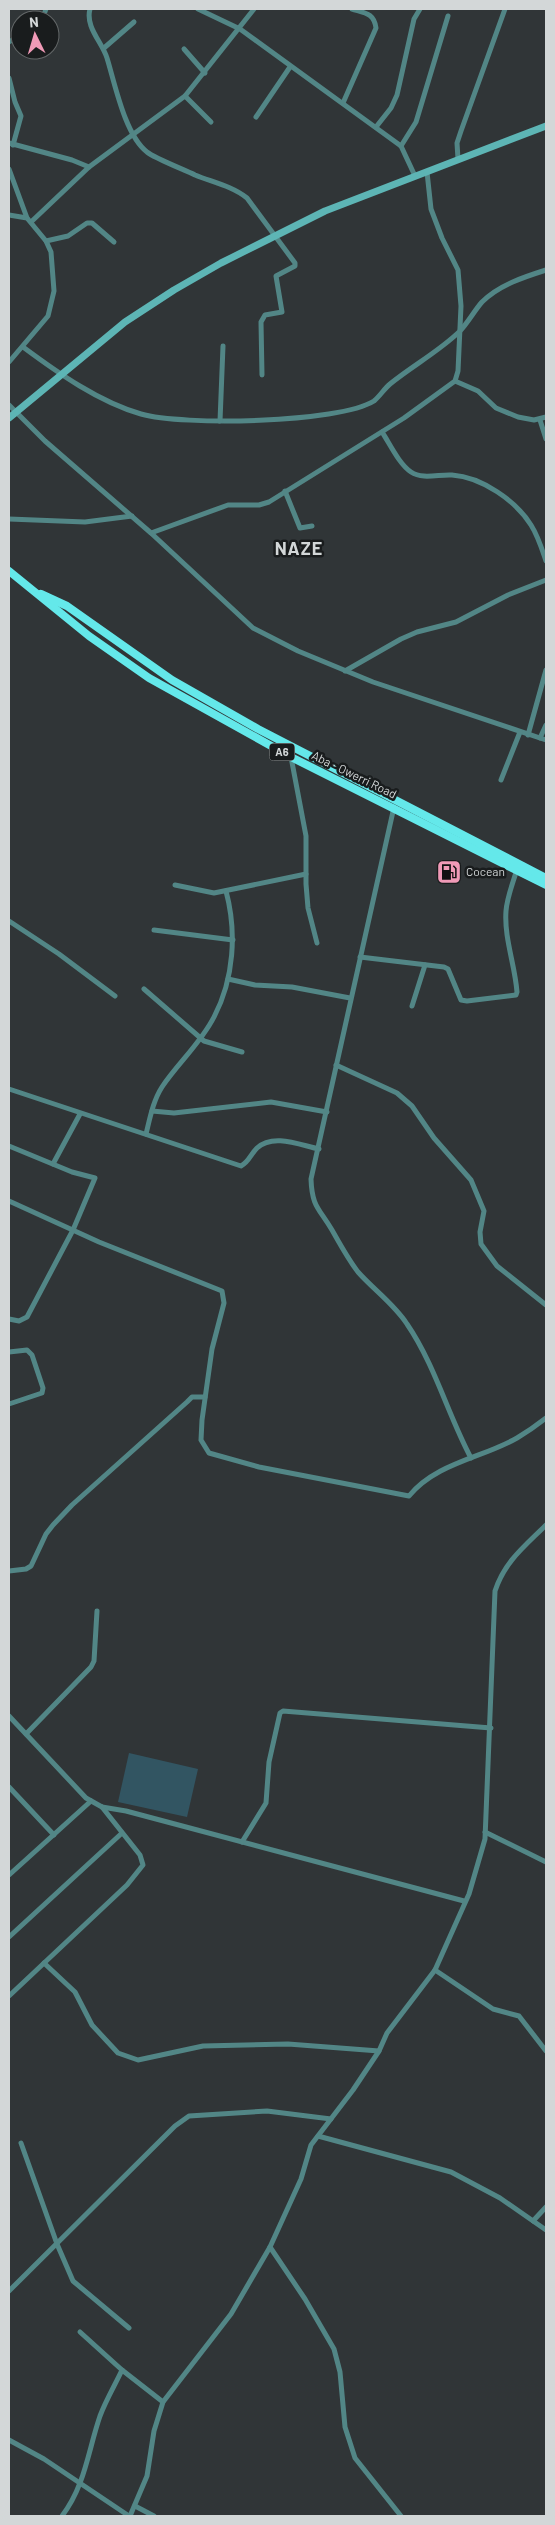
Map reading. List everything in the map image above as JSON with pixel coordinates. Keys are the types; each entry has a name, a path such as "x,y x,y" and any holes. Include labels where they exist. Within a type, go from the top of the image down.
{"highway":[{"name":"Aba - Owerri Road","path":"9,572 90,636 149,678 291,757 394,807 546,885"},
{"name":"Aba - Owerri Road","path":"34,592 54,598 172,680 258,729 546,878"}],"main road":[{"path":"9,418 61,373 125,322 174,290 275,235 325,211 546,126"}],"street":[{"path":"90,9 90,21 104,48 121,106 133,134 144,151 237,190 247,198 293,259 295,266 276,276 282,312 265,315 261,322 262,375"},
{"path":"198,9 240,29 401,146 415,176"},
{"path":"32,222 89,167 185,96 254,9"},
{"path":"343,104 376,28 375,19 371,14 352,9"},
{"path":"376,127 390,108 396,95 414,19 420,9"},
{"path":"458,159 457,143 460,131 505,9"},
{"path":"401,146 416,122 448,16"},
{"path":"104,48 134,22"},
{"path":"184,49 205,73"},
{"path":"256,117 290,67"},
{"path":"9,78 21,116 11,144 72,160 89,167"},
{"path":"185,96 211,122"},
{"path":"9,169 26,218"},
{"path":"427,172 431,209 458,270 461,306 456,381"},
{"path":"9,215 26,218 32,222 46,241 54,270 54,291 48,316 9,362"},
{"path":"46,241 68,236 87,223 92,223 114,242"},
{"path":"23,347 53,370 90,391 142,414 220,421 283,418 345,410 365,404 380,396 390,384 408,373 459,331 482,302 501,287 546,270"},
{"path":"220,421 223,346"},
{"path":"456,381 478,391 496,408 518,417 540,420 546,418"},
{"path":"151,533 228,505 259,506 382,432 456,381"},
{"path":"9,405 84,477 151,533 246,623 298,651 345,671 546,740"},
{"path":"540,420 546,438"},
{"path":"382,432 405,466 413,474 457,476 488,487 504,497 522,513 532,527 546,561"},
{"path":"285,492 300,528 312,526"},
{"path":"9,519 85,522 132,516"},
{"path":"345,671 401,639 423,630 456,622 508,596 546,580"},
{"path":"528,735 546,670"},
{"path":"540,738 546,724"},
{"path":"501,780 520,732"},
{"path":"291,757 306,836 308,908 317,942"},
{"path":"394,807 311,1179 315,1207 325,1218 358,1272 407,1324 426,1356 457,1430 471,1458"},
{"path":"360,957 448,969 462,1000 516,996 515,966 506,932 506,911 517,869"},
{"path":"175,885 208,893 306,874"},
{"path":"146,1134 161,1088 214,1017 228,979 233,940 232,914 226,891"},
{"path":"9,921 59,954 115,996"},
{"path":"154,930 233,940"},
{"path":"412,1006 425,965"},
{"path":"228,979 255,985 292,988 350,998"},
{"path":"144,989 200,1038 208,1043 242,1052"},
{"path":"336,1065 397,1092 408,1102 434,1138 471,1180 484,1211 480,1232 481,1244 497,1266 546,1305"},
{"path":"9,1089 241,1166 248,1162 257,1149 267,1142 289,1142 319,1150"},
{"path":"152,1111 174,1113 271,1102 327,1112"},
{"path":"53,1164 80,1114"},
{"path":"9,1146 53,1164 95,1178 73,1230 27,1317 20,1321 9,1319"},
{"path":"9,1201 73,1230 222,1291 224,1303 212,1349 201,1440 209,1453 259,1467 409,1496 418,1484 517,1438 546,1418"},
{"path":"9,1352 27,1350 32,1355 42,1393 9,1404"},
{"path":"9,1571 26,1569 31,1566 46,1534 72,1504 187,1402 192,1398 205,1397"},
{"path":"9,2440 44,2459 130,2516 147,2476 154,2431 164,2402 230,2314 270,2247 300,2179 311,2145 354,2090 379,2051 387,2033 435,1970 481,1858 485,1832 491,1728 495,1590 500,1575 513,1556 545,1529"},
{"path":"26,1734 91,1667 94,1661 97,1611"},
{"path":"242,1842 266,1804 269,1762 280,1713 283,1711 491,1728"},
{"path":"10,1719 91,1801 102,1807 126,1811 464,1901"},
{"path":"9,1787 54,1835"},
{"path":"9,1876 91,1801"},
{"path":"9,1996 127,1885 143,1865 140,1855 102,1807"},
{"path":"485,1832 546,1862"},
{"path":"9,1937 122,1833"},
{"path":"44,1963 75,1992 92,2025 118,2053 138,2060 203,2046 288,2044 379,2051"},
{"path":"435,1970 493,2009 519,2016 546,2051"},
{"path":"9,2291 175,2126 189,2116 267,2111 331,2119"},
{"path":"318,2136 451,2172 500,2198 546,2230"},
{"path":"21,2143 57,2244 73,2281 129,2328"},
{"path":"533,2220 546,2206"},
{"path":"270,2247 305,2299 334,2349 340,2372 345,2427 355,2458 401,2516"},
{"path":"80,2332 122,2370 164,2402"},
{"path":"62,2516 74,2500 81,2484 101,2415 122,2370"},
{"path":"135,2506 154,2516"}],"shaded area":[{"path":"129,1753 198,1769 187,1817 118,1802"}],"place":[{"name":"Cocean","path":"449,872"}],"district":[{"name":"NAZE","path":"299,549"}]}
